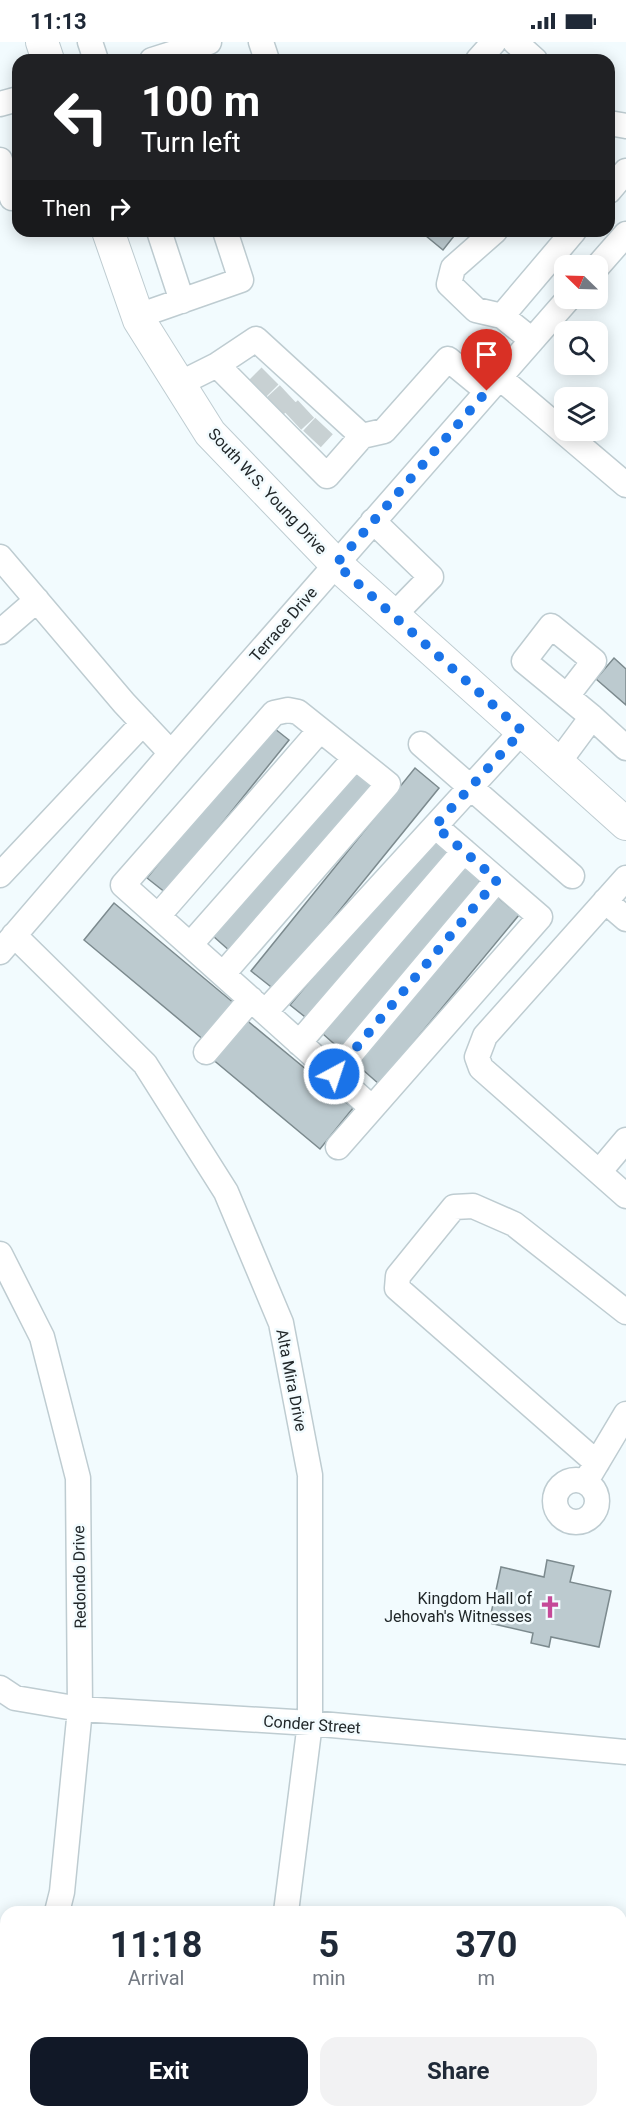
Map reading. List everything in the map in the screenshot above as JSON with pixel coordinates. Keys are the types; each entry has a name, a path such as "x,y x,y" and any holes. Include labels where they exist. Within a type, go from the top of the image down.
{"main road":[{"name":"South W.S. Young Drive","path":"110,237 138,316 210,433 336,564 626,825"}],"street":[{"path":"483,54 494,42"},
{"path":"515,42 528,54"},
{"path":"175,54 204,43"},
{"path":"0,160 10,198"},
{"path":"615,183 626,171"},
{"path":"608,255 626,234"},
{"path":"161,237 182,301"},
{"path":"138,316 241,280 227,237"},
{"path":"488,237 453,268 449,284 476,310 502,316 532,340"},
{"path":"502,316 569,237"},
{"name":"Terrace Drive","path":"7,944 559,309"},
{"path":"179,384 217,365 256,339 265,381 318,432 362,436 384,430 448,359 493,384 626,485"},
{"path":"217,365 265,381 318,432 327,476 362,436"},
{"path":"373,521 431,577 393,616"},
{"path":"0,557 171,753"},
{"path":"0,632 37,600"},
{"path":"567,696 623,739"},
{"path":"223,974 388,784 298,712 288,710 274,712 123,885 372,1108"},
{"path":"558,763 592,717"},
{"path":"0,875 143,723"},
{"path":"158,916 320,730"},
{"path":"206,1052 258,1006 435,826 522,731"},
{"path":"421,744 572,876"},
{"path":"190,945 355,758"},
{"path":"338,1147 540,916 435,826"},
{"path":"299,1043 464,851"},
{"path":"626,878 485,1036 477,1057 481,1068 626,1196"},
{"path":"334,1074 497,880"},
{"path":"605,901 626,919"},
{"name":"Alta Mira Drive","path":"7,944 145,1064 226,1191 281,1323 310,1475 310,1723 287,1906"},
{"path":"599,1172 626,1140"},
{"path":"626,1312 514,1224 473,1206 454,1207 398,1276 397,1288 591,1473 626,1414"},
{"name":"Redondo Drive","path":"0,1254 42,1337 78,1478 80,1709 62,1892 58,1906"},
{"name":"Conder Street","path":"0,1688 15,1698 80,1709 310,1723 626,1752"}],"building":[{"path":"427,237 453,237 443,250"},
{"path":"614,658 626,669 626,705 596,679"},
{"path":"270,725 289,740 166,893 147,878"},
{"path":"415,768 439,788 275,990 251,971"},
{"path":"356,769 374,784 231,952 213,936"},
{"path":"430,837 448,852 309,1020 290,1005"},
{"path":"462,865 480,881 341,1050 323,1034"},
{"path":"494,894 519,915 379,1084 355,1063"},
{"path":"114,903 235,1004 205,1041 84,940"},
{"path":"244,1018 353,1108 320,1149 211,1058"},
{"name":"Kingdom Hall of Jehovah's Witnesses","path":"547,1560 574,1566 570,1582 611,1591 599,1647 551,1637 549,1647 531,1643 533,1633 489,1623 501,1567 544,1577"}],"tunnel":[{"path":"258,388 270,376"},
{"path":"275,406 288,394"},
{"path":"293,421 306,409"},
{"path":"312,439 324,426"}],"place":[{"name":"Kingdom Hall of Jehovah's Witnesses","path":"550,1607"}],"route":[{"path":"334,1074 497,880 435,826 522,731 336,564 487,391"}]}
